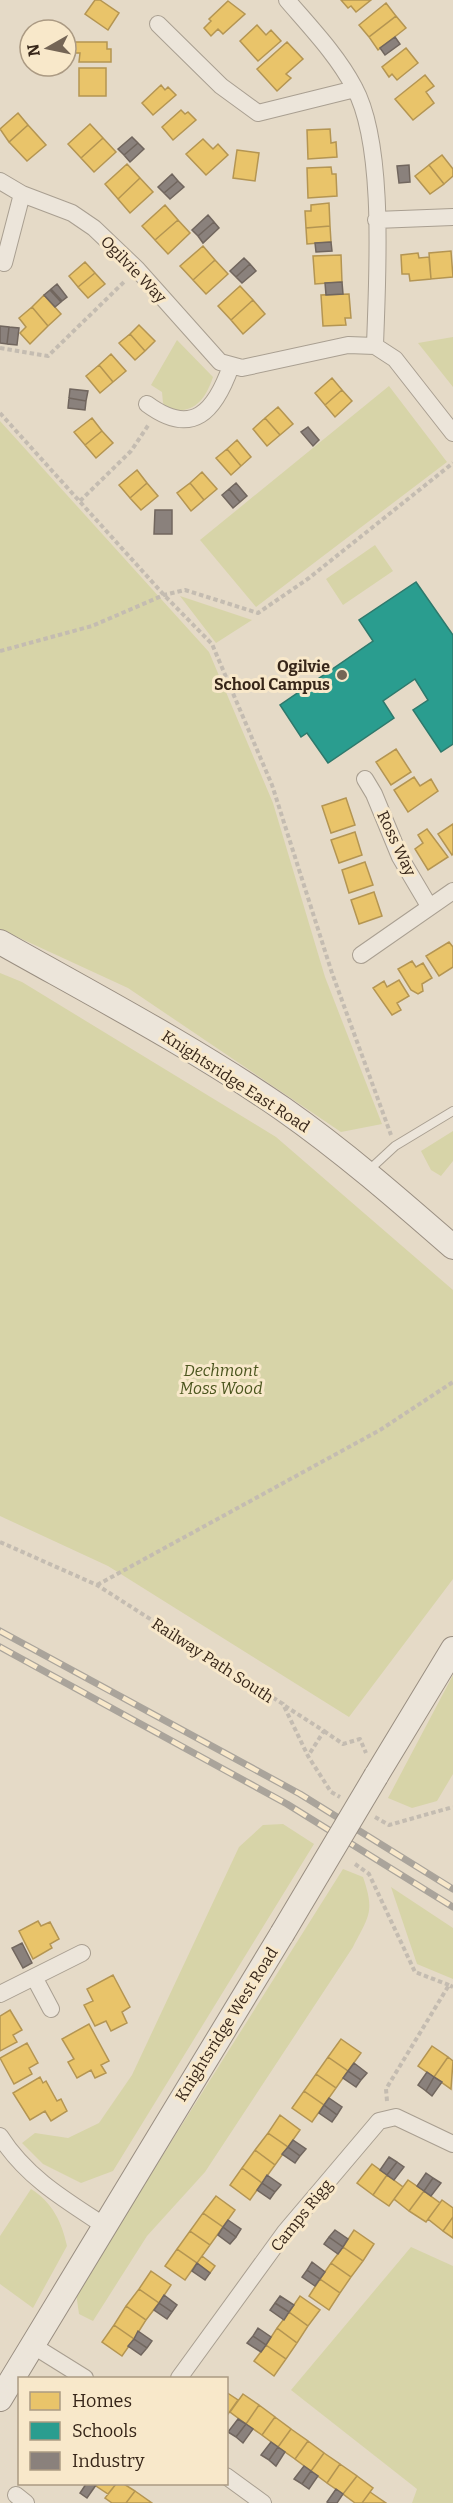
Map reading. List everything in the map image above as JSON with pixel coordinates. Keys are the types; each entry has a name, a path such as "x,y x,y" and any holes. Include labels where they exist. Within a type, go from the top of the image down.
{"street":[{"path":"287,0 333,53 355,89 370,131 376,220 375,346"},
{"path":"158,24 221,86 258,113 355,89"},
{"name":"Ogilvie Way","path":"0,181 22,194 72,213 94,228 137,269 220,362 231,366"},
{"path":"4,263 22,194"},
{"path":"376,220 453,217"},
{"path":"152,408 172,420 188,420 206,411 221,394 231,366 242,368 348,345 375,346 395,359 453,433"},
{"name":"Ross Way","path":"365,779 374,794 400,856 429,906"},
{"path":"361,955 453,891"},
{"name":"Knightsridge East Road","path":"0,942 178,1041 284,1109 367,1172 453,1247"},
{"name":"Knightsridge West Road","path":"0,2399 453,1649"},
{"path":"0,1994 82,1953"},
{"path":"34,1977 51,2009"},
{"path":"387,2117 396,2117 453,2144"},
{"name":"Camps Rigg","path":"180,2377 285,2232 379,2121 387,2117"},
{"path":"0,2136 13,2156 45,2187 105,2226"},
{"path":"32,2345 82,2377"},
{"path":"228,2477 263,2503"}],"lane":[{"path":"367,1172 395,1146 453,1111"}],"path":[{"path":"0,348 48,356 137,269"},
{"path":"80,501 131,451 152,408"},
{"path":"0,413 164,595 212,644 272,785 332,973 395,1146"},
{"path":"0,651 92,626 164,595 185,590 258,613 309,578 453,463"},
{"path":"97,1585 380,1430 453,1382"},
{"name":"Railway Path South","path":"0,1542 97,1585 283,1704 308,1756 331,1792 350,1803"},
{"path":"283,1704 343,1744 360,1739 376,1776"},
{"path":"308,1756 324,1731"},
{"path":"370,1814 389,1825 453,1806"},
{"path":"355,1864 369,1874 415,1972 451,1986 386,2089 387,2117"}],"green space":[{"path":"453,337 453,387 418,343"},
{"path":"177,340 213,377 202,399 191,408 184,410 167,409 163,403 162,392 151,385"},
{"path":"389,386 447,462 256,607 200,540"},
{"path":"0,421 209,652 273,803 325,977 382,1124 341,1132 128,988 0,929"},
{"path":"375,545 393,571 343,605 326,579"},
{"path":"180,596 252,620 216,643"},
{"name":"Dechmont Moss Wood","path":"0,973 22,982 276,1137 453,1290 453,1579 349,1717 108,1566 0,1516"},
{"path":"453,1131 453,1161 441,1176 431,1170 421,1151"},
{"path":"453,1675 453,1774 437,1801 412,1808 388,1798"},
{"path":"283,1824 314,1844 113,2171 81,2183 43,2164 22,2143 35,2133 68,2138 99,2123 132,2075 239,1847 263,1825"},
{"path":"343,1869 363,1877 369,1898 366,1920 353,1947 205,2172 147,2236 93,2321 79,2314 76,2293"},
{"path":"391,1887 453,1928 453,1979 417,1964"},
{"path":"31,2189 45,2200 55,2213 67,2246 33,2308 0,2284 0,2236"},
{"path":"411,2247 453,2266 453,2503 412,2503 417,2489 291,2390"}],"building: Homes":[{"path":"95,0 100,0 119,13 108,30 85,14"},
{"path":"341,0 371,0 356,12 351,6 348,8"},
{"path":"228,1 245,14 223,34 218,29 211,36 204,28 211,21 209,19"},
{"path":"386,3 396,16 369,37 359,25"},
{"path":"396,16 406,28 378,50 369,37"},
{"path":"257,25 266,35 271,30 281,41 258,61 240,41"},
{"path":"78,42 107,42 107,49 111,49 111,62 79,62 80,53 78,53"},
{"path":"287,42 303,59 286,74 291,78 277,91 257,69"},
{"path":"406,48 418,63 397,80 392,74 389,77 382,67"},
{"path":"79,68 106,68 106,96 79,96"},
{"path":"425,75 434,86 426,92 434,103 413,120 395,99"},
{"path":"161,85 165,90 168,87 176,95 153,115 142,103"},
{"path":"181,110 185,114 188,112 196,120 173,140 162,127"},
{"path":"18,113 28,125 9,142 0,129"},
{"path":"90,124 103,138 81,158 68,144"},
{"path":"28,125 46,145 27,161 9,142"},
{"path":"330,129 331,143 336,142 337,157 308,159 307,130"},
{"path":"103,138 116,152 94,172 81,158"},
{"path":"203,139 213,149 218,144 228,155 206,175 186,154"},
{"path":"237,150 259,153 255,181 233,178"},
{"path":"442,155 453,169 453,176 444,184 429,165"},
{"path":"127,164 140,178 118,199 105,184"},
{"path":"429,165 444,184 430,194 415,176"},
{"path":"331,167 332,174 336,174 337,196 308,198 307,168"},
{"path":"140,178 153,192 130,213 118,199"},
{"path":"329,203 330,226 306,228 305,211 311,211 311,205"},
{"path":"165,205 178,220 155,240 142,226"},
{"path":"178,220 190,233 168,254 155,240"},
{"path":"330,226 331,242 307,244 306,228"},
{"path":"203,246 215,260 193,280 180,266"},
{"path":"451,251 453,277 431,279 429,253"},
{"path":"418,253 419,258 429,257 431,279 410,281 409,274 402,274 401,255"},
{"path":"341,255 342,282 315,284 313,256"},
{"path":"215,260 228,274 206,294 193,280"},
{"path":"85,262 95,273 78,287 69,276"},
{"path":"95,273 105,284 88,298 78,287"},
{"path":"240,286 253,300 231,320 218,306"},
{"path":"349,294 351,318 345,318 346,325 323,326 321,295"},
{"path":"44,295 61,314 48,326 32,307"},
{"path":"253,300 265,314 243,334 231,320"},
{"path":"32,307 48,326 30,344 20,333 26,327 19,318"},
{"path":"139,325 155,341 145,351 130,334"},
{"path":"130,334 145,351 135,360 119,343"},
{"path":"111,354 126,371 113,382 99,365"},
{"path":"99,365 113,382 100,393 86,376"},
{"path":"332,378 342,390 325,405 315,393"},
{"path":"342,390 352,401 335,417 325,405"},
{"path":"278,407 293,424 280,435 265,418"},
{"path":"92,418 102,431 85,445 74,432"},
{"path":"265,418 280,435 267,446 253,429"},
{"path":"102,431 113,443 96,458 85,445"},
{"path":"237,440 251,457 241,466 227,449"},
{"path":"227,449 241,466 231,475 216,458"},
{"path":"137,470 147,483 130,498 119,485"},
{"path":"202,472 217,489 204,500 190,483"},
{"path":"147,483 158,496 141,510 130,498"},
{"path":"190,483 204,500 191,511 177,493"},
{"path":"396,749 411,772 391,785 376,762"},
{"path":"414,777 420,786 431,779 438,791 408,812 394,790"},
{"path":"346,798 355,825 331,833 322,806"},
{"path":"453,824 453,854 452,855 438,834"},
{"path":"427,829 448,857 428,870 415,849 423,843 418,835"},
{"path":"355,832 362,855 339,863 331,840"},
{"path":"365,862 373,885 349,893 342,870"},
{"path":"374,892 382,916 359,924 351,900"},
{"path":"449,942 453,947 453,967 439,976 426,956"},
{"path":"412,961 416,967 423,963 432,978 422,984 423,991 418,994 411,990 398,969"},
{"path":"399,980 409,996 397,1003 401,1010 392,1015 373,988 384,981 387,987"},
{"path":"38,1921 41,1926 50,1922 59,1939 50,1944 52,1948 33,1959 19,1931"},
{"path":"113,1975 130,2007 122,2012 127,2023 111,2031 106,2021 95,2026 84,2005 93,2001 87,1989"},
{"path":"10,2010 22,2030 13,2035 17,2042 0,2051 0,2016"},
{"path":"89,2024 109,2061 101,2065 106,2073 95,2078 91,2070 77,2078 68,2062 74,2059 62,2039"},
{"path":"341,2039 361,2053 348,2071 328,2057"},
{"path":"27,2043 38,2063 29,2068 32,2074 14,2084 0,2058"},
{"path":"432,2046 448,2057 434,2077 418,2066"},
{"path":"328,2057 348,2071 336,2088 316,2074"},
{"path":"448,2057 453,2061 451,2089 434,2077"},
{"path":"316,2074 336,2088 324,2105 304,2091"},
{"path":"40,2077 43,2083 46,2081 57,2101 61,2099 67,2111 51,2121 45,2111 30,2120 13,2093"},
{"path":"304,2091 324,2105 312,2122 292,2108"},
{"path":"280,2115 300,2130 288,2147 268,2133"},
{"path":"268,2133 288,2147 275,2165 255,2150"},
{"path":"255,2150 275,2165 262,2183 242,2168"},
{"path":"372,2164 387,2175 373,2195 357,2183"},
{"path":"242,2168 262,2183 250,2200 230,2185"},
{"path":"387,2175 403,2187 389,2206 373,2195"},
{"path":"408,2180 424,2191 409,2211 394,2199"},
{"path":"424,2191 440,2203 426,2222 409,2211"},
{"path":"216,2196 235,2210 223,2227 203,2213"},
{"path":"442,2200 453,2208 453,2217 443,2231 428,2219"},
{"path":"203,2213 223,2227 210,2245 190,2231"},
{"path":"453,2217 453,2238 443,2231"},
{"path":"354,2230 374,2244 363,2261 343,2247"},
{"path":"190,2231 210,2245 197,2263 177,2249"},
{"path":"343,2247 363,2261 351,2277 331,2263"},
{"path":"177,2249 197,2263 185,2280 165,2266"},
{"path":"202,2256 215,2266 210,2273 197,2263"},
{"path":"331,2263 351,2277 340,2293 320,2279"},
{"path":"151,2271 171,2285 159,2303 139,2289"},
{"path":"320,2279 340,2293 329,2310 309,2296"},
{"path":"139,2289 159,2303 146,2320 126,2306"},
{"path":"300,2296 320,2310 308,2326 289,2312"},
{"path":"126,2306 146,2320 134,2339 114,2325"},
{"path":"289,2312 308,2326 297,2343 277,2328"},
{"path":"114,2325 134,2339 122,2356 102,2342"},
{"path":"277,2328 297,2343 286,2359 266,2345"},
{"path":"266,2345 286,2359 274,2376 254,2361"},
{"path":"228,2393 238,2400 228,2414"},
{"path":"243,2394 259,2405 246,2424 230,2412"},
{"path":"259,2405 275,2417 262,2435 246,2424"},
{"path":"275,2417 291,2429 278,2447 262,2435"},
{"path":"291,2429 308,2441 295,2459 278,2447"},
{"path":"308,2441 324,2453 311,2471 295,2459"},
{"path":"324,2453 340,2464 327,2483 311,2471"},
{"path":"340,2464 357,2476 343,2494 327,2483"},
{"path":"357,2476 373,2488 362,2503 355,2503 343,2494"},
{"path":"94,2485 115,2485 108,2494"},
{"path":"115,2485 126,2485 135,2491 126,2503 112,2503 105,2498"},
{"path":"135,2491 152,2503 126,2503"},
{"path":"370,2492 386,2503 362,2503"}],"building: Schools":[{"path":"416,582 453,635 453,744 441,752 413,710 428,700 415,679 383,701 394,718 328,763 307,733 301,737 280,705 373,641 359,620"}],"building: Industry":[{"path":"395,37 400,44 385,55 380,48"},
{"path":"132,137 138,143 124,155 118,149"},
{"path":"138,143 144,149 130,162 124,155"},
{"path":"409,165 410,182 399,183 397,166"},
{"path":"172,174 178,181 164,193 158,187"},
{"path":"178,181 184,187 170,199 164,193"},
{"path":"208,215 214,222 198,236 192,230"},
{"path":"214,222 219,228 203,243 198,236"},
{"path":"331,242 332,251 316,252 315,243"},
{"path":"244,258 250,264 236,277 230,271"},
{"path":"250,264 256,271 242,283 236,277"},
{"path":"342,282 343,294 326,295 325,283"},
{"path":"57,284 67,297 62,301 51,289"},
{"path":"50,290 61,302 55,307 44,295"},
{"path":"0,326 9,327 7,344 0,343"},
{"path":"9,327 19,328 17,345 7,344"},
{"path":"70,389 88,391 86,401 69,398"},
{"path":"69,398 86,401 85,410 68,408"},
{"path":"308,427 319,440 313,446 301,432"},
{"path":"236,483 247,496 240,502 229,489"},
{"path":"229,489 240,502 233,508 222,495"},
{"path":"155,510 172,510 172,534 154,534"},
{"path":"22,1943 32,1963 23,1968 12,1948"},
{"path":"354,2063 367,2073 361,2080 348,2071"},
{"path":"348,2071 361,2080 356,2087 343,2078"},
{"path":"427,2072 434,2077 426,2091 418,2085"},
{"path":"434,2077 442,2082 432,2096 426,2091"},
{"path":"329,2098 342,2107 337,2115 324,2105"},
{"path":"324,2105 337,2115 332,2122 319,2113"},
{"path":"293,2140 306,2149 300,2156 288,2147"},
{"path":"288,2147 300,2156 295,2163 282,2154"},
{"path":"389,2157 397,2162 387,2175 380,2170"},
{"path":"397,2162 404,2167 394,2180 387,2175"},
{"path":"426,2173 433,2178 424,2191 417,2186"},
{"path":"267,2175 281,2185 275,2192 262,2183"},
{"path":"433,2178 441,2183 431,2196 424,2191"},
{"path":"262,2183 275,2192 270,2199 257,2190"},
{"path":"228,2220 241,2229 236,2237 223,2227"},
{"path":"223,2227 236,2237 230,2244 218,2235"},
{"path":"335,2230 348,2239 343,2247 329,2237"},
{"path":"329,2237 343,2247 338,2254 324,2244"},
{"path":"312,2262 325,2272 320,2279 307,2270"},
{"path":"197,2263 210,2273 205,2280 192,2271"},
{"path":"307,2270 320,2279 315,2286 302,2277"},
{"path":"164,2295 177,2305 172,2312 159,2303"},
{"path":"280,2296 294,2305 289,2312 275,2303"},
{"path":"159,2303 172,2312 167,2319 154,2310"},
{"path":"275,2303 289,2312 284,2320 270,2310"},
{"path":"258,2328 271,2337 266,2345 253,2336"},
{"path":"138,2331 152,2341 147,2348 134,2339"},
{"path":"253,2336 266,2345 261,2352 247,2343"},
{"path":"134,2339 147,2348 141,2355 128,2346"},
{"path":"238,2419 246,2424 236,2437 228,2432"},
{"path":"246,2424 253,2429 243,2443 236,2437"},
{"path":"271,2442 278,2447 269,2460 261,2455"},
{"path":"278,2447 285,2452 276,2466 269,2460"},
{"path":"304,2466 311,2471 302,2484 294,2479"},
{"path":"311,2471 318,2476 309,2489 302,2484"},
{"path":"85,2485 96,2485 87,2498 80,2493"},
{"path":"336,2489 343,2494 337,2503 327,2502"}],"railway":[{"path":"0,1631 300,1794 453,1889"},
{"path":"0,1647 287,1804 453,1907"}],"place":[{"name":"Ogilvie School Campus","path":"342,675"}]}
